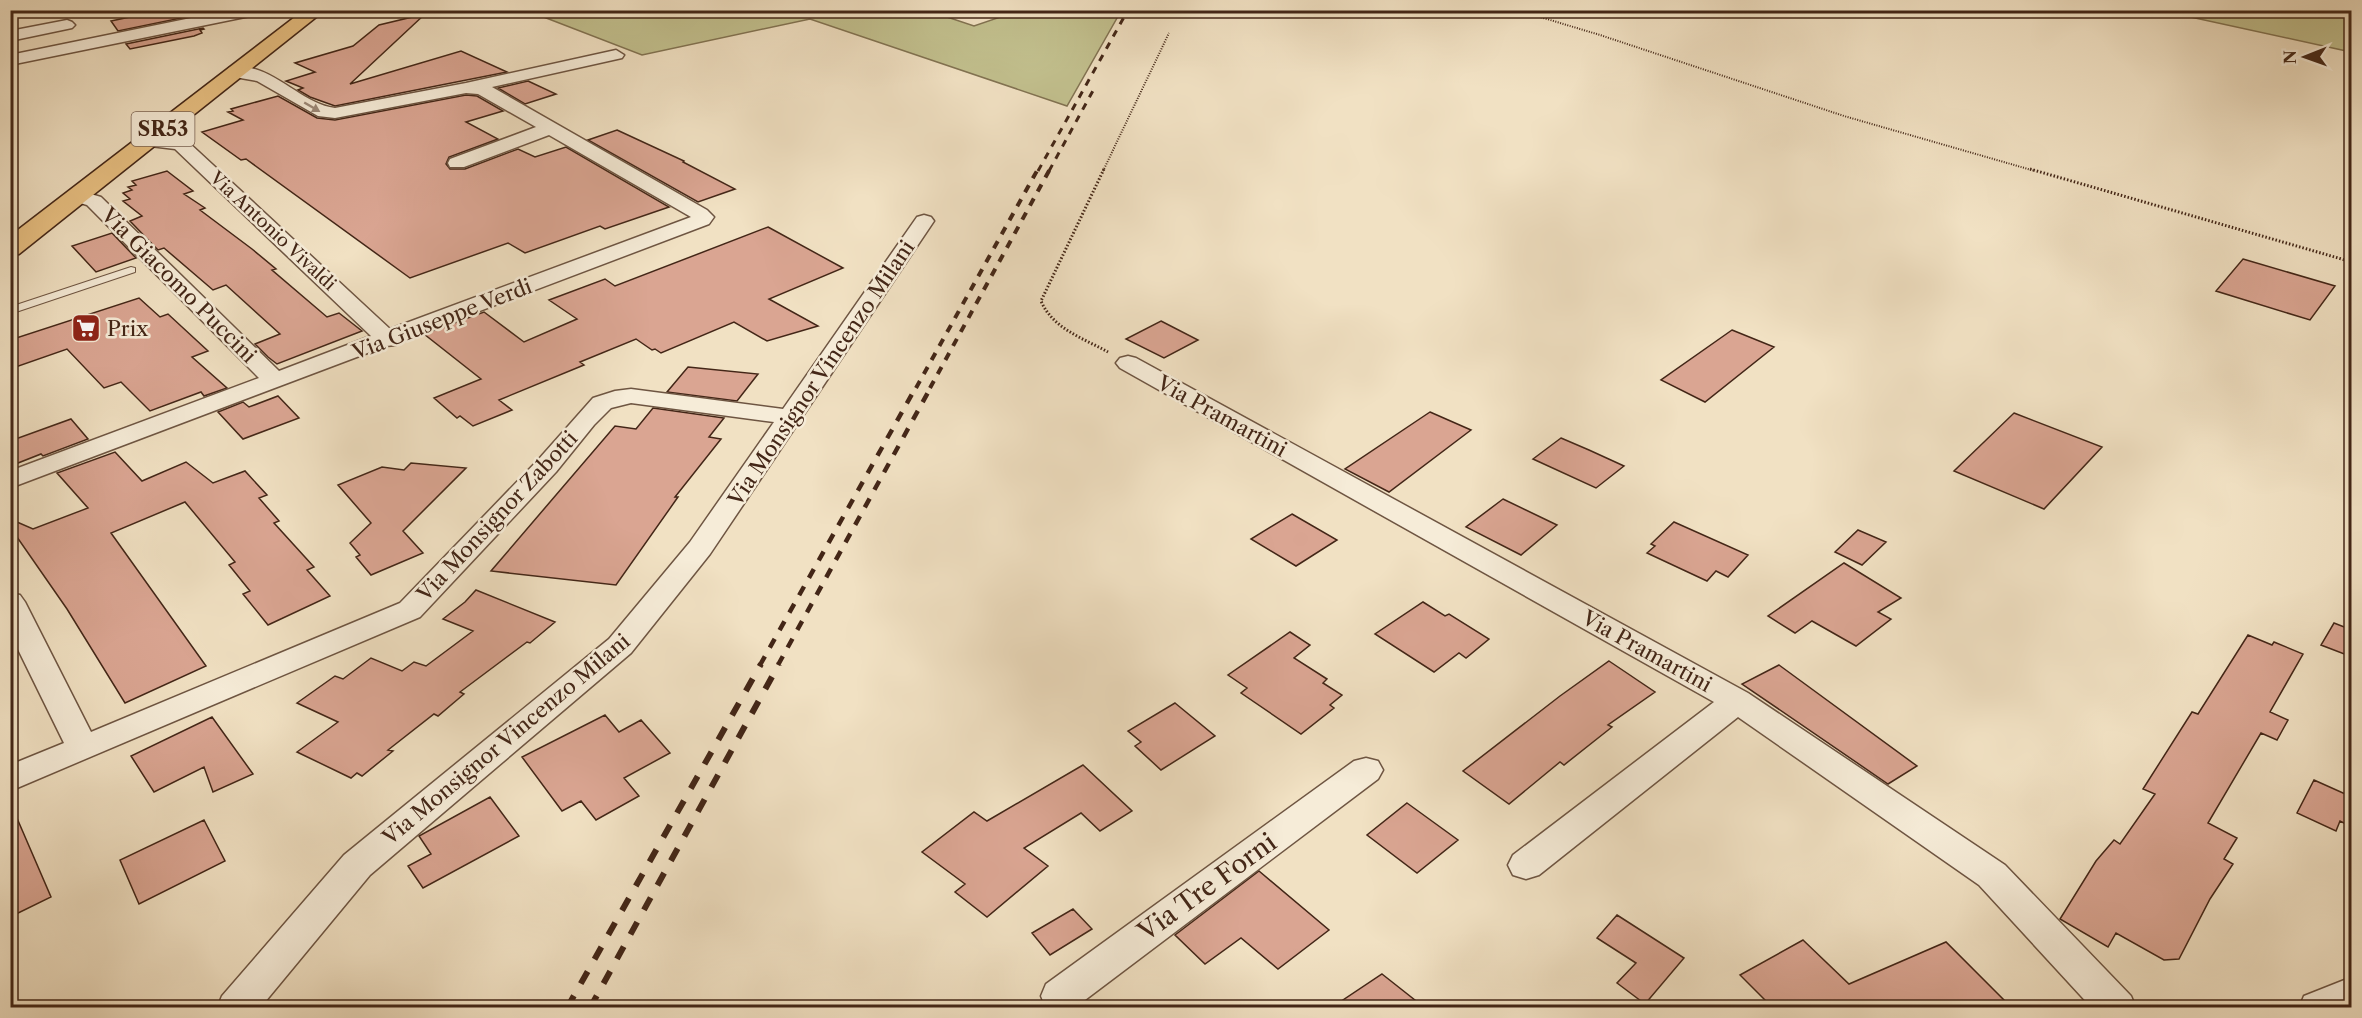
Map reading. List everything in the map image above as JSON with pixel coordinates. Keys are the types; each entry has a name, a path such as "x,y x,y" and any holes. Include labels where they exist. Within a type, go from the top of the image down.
{"main road":[{"name":"SR53","path":"10,249 316,10"}],"street":[{"path":"10,60 255,10"},
{"path":"10,36 67,25"},
{"name":"Via Giuseppe Verdi","path":"235,72 262,77 318,111 327,113 346,112 446,90 466,88 616,55"},
{"name":"Via Giuseppe Verdi","path":"10,480 388,340 702,220 704,217 482,90 466,88"},
{"path":"457,163 548,129"},
{"name":"Via Antonio Vivaldi","path":"148,141 180,144 388,340"},
{"name":"Via Giacomo Puccini","path":"77,196 94,201 276,381"},
{"name":"Via Monsignor Vincenzo Milani","path":"236,1008 357,865 620,646 700,548 924,221"},
{"name":"Via Pramartini","path":"1128,363 1737,701 1992,875 2117,1008"},
{"name":"Via Monsignor Zabotti","path":"10,779 410,610 547,466 585,420 602,404 615,398 631,396 791,417"},
{"path":"10,602 82,747"},
{"path":"1526,865 1737,701"},
{"name":"Via Tre Forni","path":"1069,1008 1060,996 1366,770"},
{"path":"2318,1008 2352,993"}],"lane":[{"path":"10,311 131,270"}],"path":[{"path":"1517,10 1600,35 1844,116 2352,262"},
{"path":"2310,10 2352,14"},
{"path":"1128,363 1061,326 1044,312 1041,301 1169,33"}],"shaded area":[{"path":"926,10 974,26 1018,11 1121,11 1067,106 810,19 642,55 528,11"},
{"path":"2163,11 2309,11 2351,14 2351,52"}],"building":[{"path":"163,10 185,10 191,16 118,31 111,21"},
{"path":"425,14 350,84 461,51 507,72 335,106 310,97 298,90 303,88 286,81 315,72 295,63 353,46 379,25"},
{"path":"203,28 200,30 202,33 194,36 130,49 126,44"},
{"path":"528,81 556,94 525,104 498,88"},
{"path":"466,95 477,96 503,111 466,122 498,139 449,157 446,164 450,169 465,169 518,149 535,157 566,147 669,207 605,229 600,226 525,253 508,243 410,278 246,159 241,160 202,132 243,120 228,112 233,111 231,109 278,96 317,118 335,120"},
{"path":"617,130 684,161 735,189 698,202 588,140"},
{"path":"167,171 193,191 184,194 205,208 200,210 276,269 272,270 327,317 339,313 362,331 277,364 268,357 255,344 280,334 226,285 213,290 164,248 158,250 130,221 142,216 123,201 130,199 123,193 132,190 128,187 136,185 132,181"},
{"path":"768,227 843,268 769,299 818,326 767,341 734,322 661,353 636,339 580,362 584,365 499,400 512,410 473,426 460,416 457,418 434,398 481,379 424,334 484,312 524,342 577,319 549,300 605,279 615,286"},
{"path":"112,233 136,258 96,272 72,246"},
{"path":"2243,259 2335,286 2310,320 2216,291"},
{"path":"139,298 160,317 168,314 208,351 192,357 227,388 204,396 201,392 150,411 121,382 104,388 67,349 10,369 10,340"},
{"path":"1161,321 1198,340 1164,358 1126,339"},
{"path":"1732,330 1774,347 1705,402 1661,380"},
{"path":"688,367 758,374 737,401 667,392"},
{"path":"278,396 299,418 243,439 218,412 243,402 249,407"},
{"path":"653,408 724,418 709,437 721,439 675,497 678,497 616,585 491,571 615,426 636,429"},
{"path":"1430,412 1471,430 1389,492 1345,469"},
{"path":"2014,413 2102,447 2044,509 1954,471"},
{"path":"71,419 88,439 18,463 10,453 10,441"},
{"path":"1561,438 1624,466 1596,488 1533,459"},
{"path":"115,452 142,481 186,462 213,483 245,471 267,495 259,498 279,521 274,523 314,567 307,570 330,596 268,625 243,594 250,591 229,565 235,562 185,502 111,533 206,666 125,703 67,609 10,527 10,519 33,529 88,508 57,473"},
{"path":"411,463 466,468 403,531 423,553 371,575 356,557 360,555 350,543 371,523 338,485 382,467 404,470"},
{"path":"1503,499 1557,525 1521,555 1466,527"},
{"path":"1292,514 1337,540 1296,566 1251,539"},
{"path":"1674,522 1748,555 1728,577 1716,571 1707,581 1647,553 1655,546 1651,544"},
{"path":"1858,530 1886,542 1862,565 1835,552"},
{"path":"1844,563 1901,598 1878,612 1891,619 1856,646 1812,621 1795,633 1768,616"},
{"path":"476,590 555,622 530,643 527,642 460,692 464,694 438,716 434,714 388,750 393,751 362,776 357,773 351,778 297,752 338,722 297,703 335,676 343,679 371,658 402,671 414,662 426,666 473,631 443,619"},
{"path":"1423,602 1445,616 1449,614 1489,639 1466,658 1459,653 1434,672 1375,634"},
{"path":"2334,623 2352,630 2352,657 2321,645"},
{"path":"1290,632 1310,645 1294,658 1327,679 1323,683 1342,695 1330,705 1334,708 1301,734 1241,693 1247,688 1228,675"},
{"path":"2248,635 2272,645 2274,642 2303,654 2270,712 2288,720 2277,740 2261,733 2208,823 2237,838 2224,859 2233,864 2210,899 2179,959 2164,960 2116,933 2108,947 2060,919 2096,861 2114,840 2120,844 2155,794 2143,789 2192,712 2198,714"},
{"path":"1609,661 1655,692 1608,725 1612,727 1564,765 1560,762 1509,804 1463,771 1560,696"},
{"path":"1779,665 1917,766 1888,784 1742,684"},
{"path":"1175,703 1215,736 1161,770 1135,746 1141,742 1128,731"},
{"path":"605,715 619,732 641,720 670,753 624,778 639,796 596,820 581,801 562,811 522,757"},
{"path":"212,717 253,774 213,792 204,767 154,792 131,756"},
{"path":"1083,765 1132,811 1100,831 1081,813 1024,848 1048,866 987,917 955,892 965,884 922,852 974,812 987,821"},
{"path":"2314,780 2352,797 2352,827 2340,821 2336,831 2297,813"},
{"path":"490,797 519,836 423,888 408,866 431,854 419,836"},
{"path":"10,802 51,897 10,917"},
{"path":"1407,803 1458,840 1417,873 1367,835"},
{"path":"204,820 225,861 139,904 120,860"},
{"path":"1259,871 1329,930 1278,969 1241,938 1205,964 1175,935"},
{"path":"1073,909 1092,929 1050,955 1032,933"},
{"path":"1617,915 1684,958 1645,1004 1617,983 1636,963 1597,938"},
{"path":"1803,940 1849,984 1946,942 2012,1008 1773,1008 1740,975"},
{"path":"1382,974 1425,1008 1331,1008"}],"railway":[{"path":"1038,171 1128,10"},
{"path":"1049,171 1095,87"},
{"path":"916,388 1038,169"},
{"path":"930,388 1050,169"},
{"path":"760,665 916,387"},
{"path":"778,665 931,387"},
{"path":"567,1008 761,664"},
{"path":"590,1008 779,664"}],"place":[{"name":"Prix","path":"86,328"}]}
